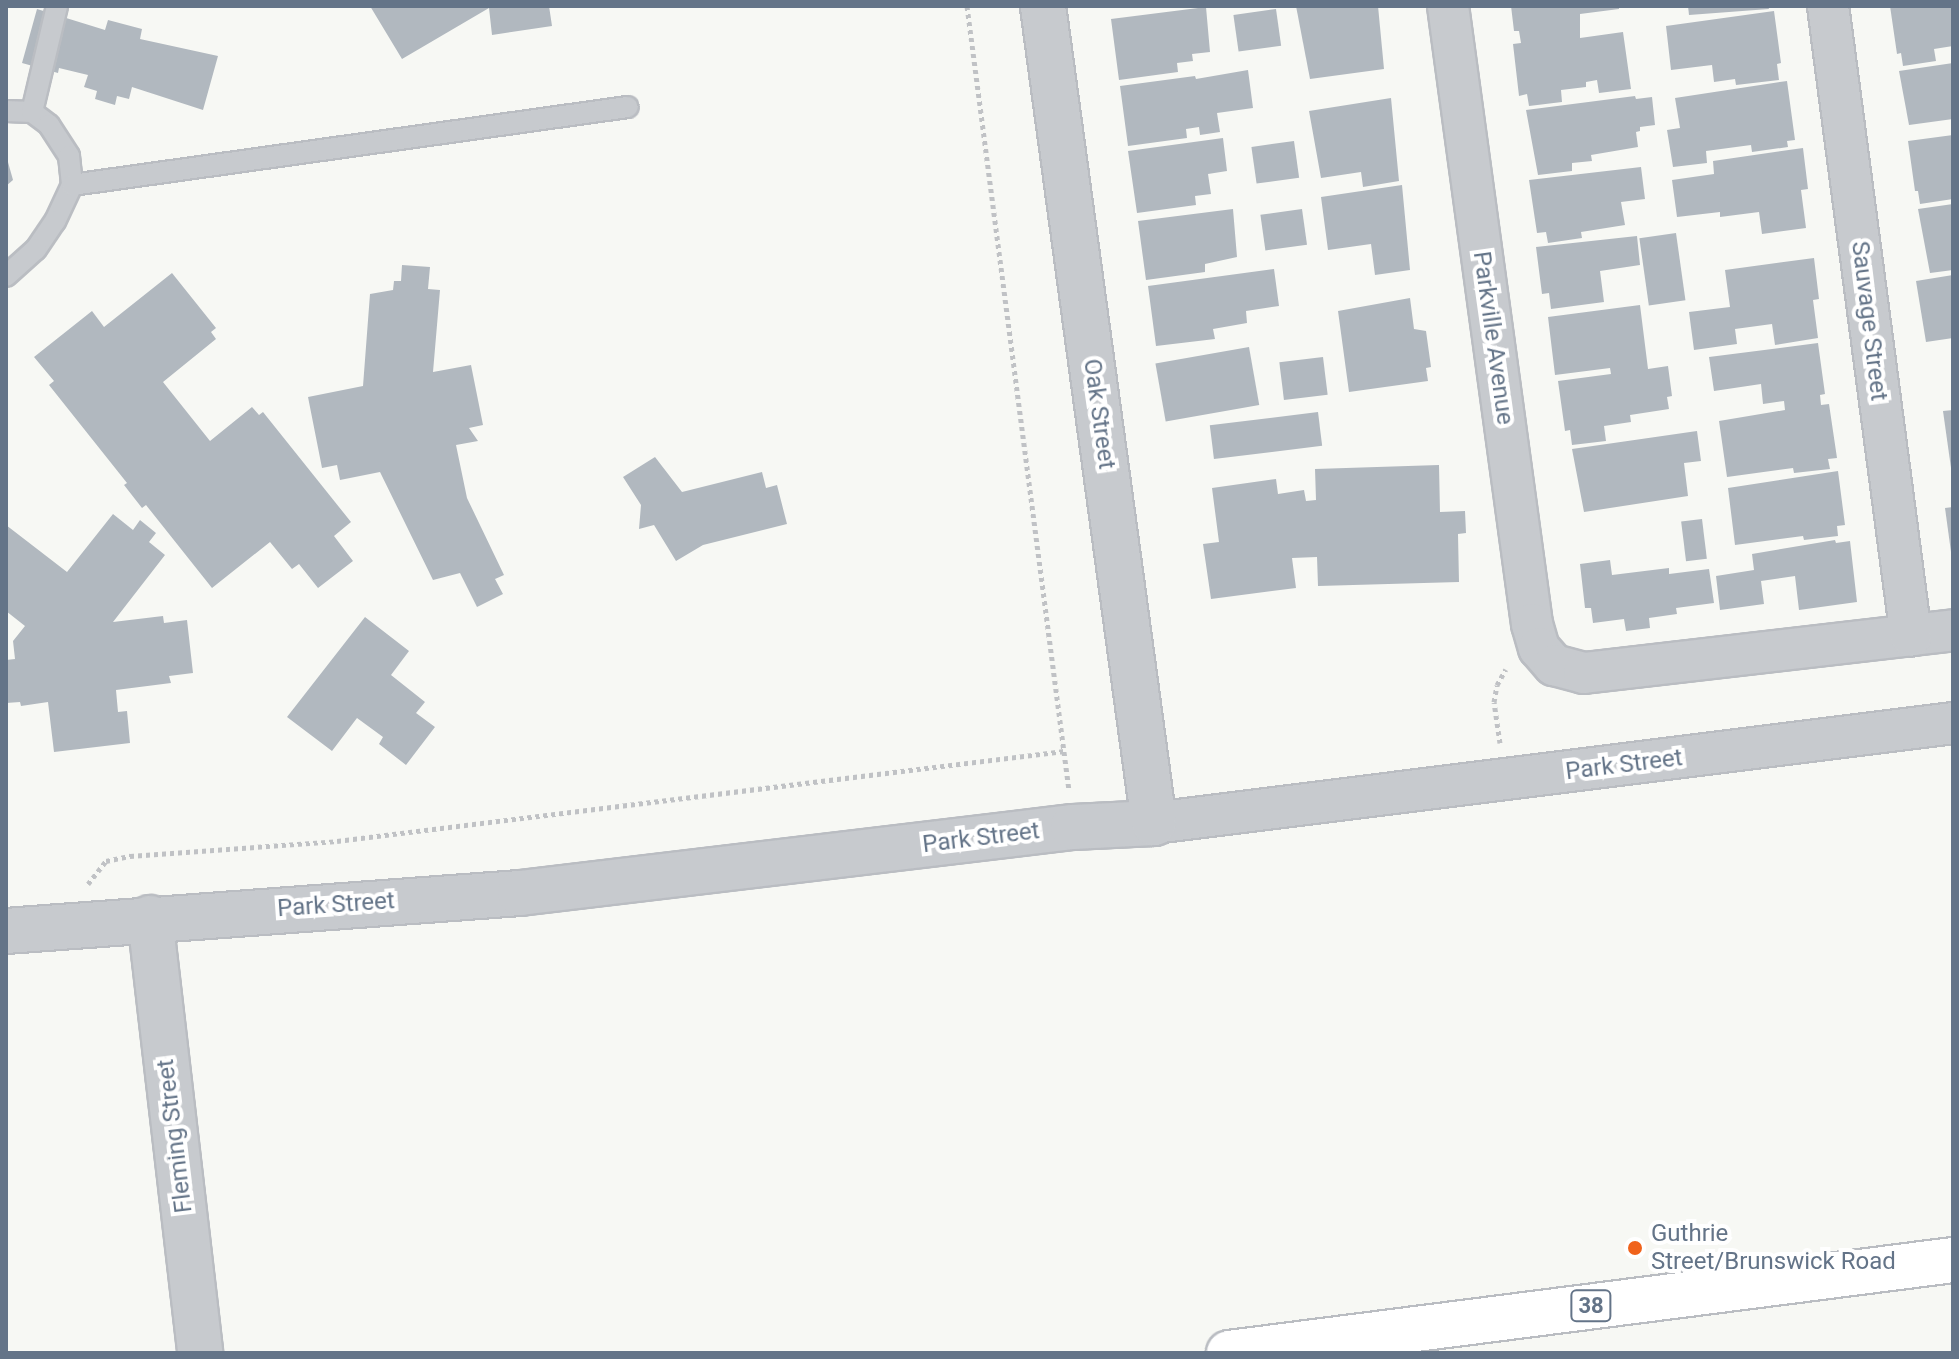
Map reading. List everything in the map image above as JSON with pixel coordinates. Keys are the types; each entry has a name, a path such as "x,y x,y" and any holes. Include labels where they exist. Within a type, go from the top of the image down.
{"main road":[{"name":"38","path":"1229,1353 1431,1340 1953,1260"}],"street":[{"name":"Oak Street","path":"1043,6 1154,823"},
{"name":"Parkville Avenue","path":"1448,6 1532,624 1539,648 1554,665 1584,673 1911,636"},
{"name":"Sauvage Street","path":"1828,6 1911,636"},
{"path":"1911,636 1953,630"},
{"name":"Park Street","path":"6,931 520,893 1073,827 1154,823 1953,723"},
{"name":"Fleming Street","path":"150,918 200,1353"}],"lane":[{"path":"32,112 57,6"},
{"path":"72,185 628,107"},
{"path":"6,111 32,112 49,125 69,156 72,185 55,221 36,249 6,276"}],"path":[{"path":"62,926 98,867 106,861 130,856 337,841 1064,751 967,6"}],"building":[{"path":"370,6 549,6 552,26 492,35 489,8 402,59"},
{"path":"1296,6 1378,6 1384,69 1310,79"},
{"path":"1511,6 1619,6 1619,9 1580,14 1580,38 1623,32 1631,89 1599,93 1597,80 1586,82 1586,87 1561,90 1562,102 1529,106 1527,94 1519,96 1513,44 1521,43 1519,31 1514,31"},
{"path":"1688,6 1768,6 1769,9 1689,15"},
{"path":"1890,6 1953,6 1953,46 1934,49 1936,61 1903,66 1901,53 1897,54"},
{"path":"1206,7 1210,52 1192,54 1193,61 1177,63 1178,72 1119,80 1111,19"},
{"path":"37,9 105,30 108,20 142,29 140,39 218,56 203,110 132,87 129,99 117,96 115,105 95,99 97,91 84,87 88,75 59,68 58,73 22,63"},
{"path":"1276,9 1281,46 1239,52 1233,15"},
{"path":"1774,11 1781,63 1777,64 1779,80 1736,85 1735,79 1714,82 1712,65 1671,70 1666,26"},
{"path":"1953,63 1953,119 1909,125 1899,71"},
{"path":"1248,70 1253,108 1217,113 1220,132 1200,135 1199,127 1186,129 1187,138 1128,146 1120,86 1195,76 1196,79"},
{"path":"1787,81 1795,140 1787,141 1788,147 1752,152 1751,145 1706,151 1707,163 1673,167 1667,130 1680,128 1675,98"},
{"path":"1635,96 1636,99 1652,97 1655,125 1640,127 1640,131 1636,132 1638,147 1591,155 1592,161 1572,163 1572,171 1538,175 1526,110"},
{"path":"1391,98 1399,181 1363,187 1361,172 1321,178 1309,111"},
{"path":"1953,135 1953,199 1920,204 1918,191 1915,191 1908,141"},
{"path":"1223,138 1227,171 1208,174 1211,194 1195,196 1196,205 1137,213 1128,151"},
{"path":"1294,141 1299,178 1257,184 1251,147"},
{"path":"1803,148 1808,189 1801,190 1806,228 1762,234 1759,212 1720,217 1720,212 1677,217 1672,180 1714,174 1713,161"},
{"path":"6,155 13,180 6,186"},
{"path":"1641,167 1645,199 1621,202 1625,225 1581,232 1582,238 1548,243 1546,232 1537,233 1529,180"},
{"path":"1402,185 1410,270 1375,275 1371,244 1328,250 1321,197"},
{"path":"1953,204 1953,270 1930,273 1918,209"},
{"path":"1233,209 1237,257 1205,264 1205,272 1146,280 1138,221"},
{"path":"1302,209 1307,245 1265,250 1260,215"},
{"path":"1676,233 1685,300 1649,305 1639,238"},
{"path":"1637,236 1640,265 1600,271 1604,302 1551,309 1549,293 1542,294 1536,247"},
{"path":"1814,258 1819,299 1813,300 1818,338 1775,345 1772,324 1735,329 1737,344 1694,350 1689,312 1730,307 1725,270"},
{"path":"402,265 430,267 428,289 440,290 433,372 471,365 483,425 469,428 478,441 456,445 467,498 504,575 495,579 503,594 477,607 460,573 433,580 380,472 340,480 337,465 322,468 308,397 363,386 370,294 393,290 394,281 401,281"},
{"path":"1274,269 1279,306 1246,311 1247,323 1213,329 1215,339 1156,346 1148,286"},
{"path":"172,273 216,328 211,332 216,339 163,382 210,441 252,407 259,415 263,412 351,522 334,536 353,561 318,588 299,564 292,569 270,542 212,588 146,505 142,508 124,485 127,483 49,385 54,381 34,357 92,311 104,327"},
{"path":"1953,275 1953,338 1926,342 1916,281"},
{"path":"1410,298 1414,329 1426,331 1431,367 1426,368 1428,381 1349,392 1338,311"},
{"path":"1640,305 1648,369 1668,366 1672,396 1667,397 1669,409 1630,415 1631,422 1604,426 1606,441 1572,445 1570,430 1565,431 1558,381 1611,374 1610,368 1555,375 1548,317"},
{"path":"1818,343 1825,394 1820,395 1821,405 1829,404 1837,458 1828,459 1830,469 1794,473 1793,468 1727,477 1719,421 1785,410 1784,401 1763,404 1761,384 1714,391 1709,357"},
{"path":"1249,347 1259,405 1166,422 1155,363"},
{"path":"1323,357 1328,395 1284,400 1279,362"},
{"path":"1953,410 1953,468 1951,468 1943,411"},
{"path":"1318,412 1322,446 1214,459 1210,425"},
{"path":"1697,431 1701,461 1684,463 1688,496 1584,512 1572,449"},
{"path":"655,457 682,492 762,472 766,488 777,485 787,524 703,545 676,561 654,525 639,529 641,505 623,477"},
{"path":"1439,465 1440,512 1465,511 1466,533 1458,534 1459,582 1318,586 1317,557 1292,558 1296,588 1211,599 1203,544 1219,542 1212,488 1276,479 1278,494 1304,490 1306,501 1316,500 1315,469"},
{"path":"1838,471 1845,525 1837,526 1838,536 1804,540 1803,536 1735,545 1728,488"},
{"path":"1953,507 1953,552 1951,552 1945,508"},
{"path":"113,514 133,530 140,520 156,533 149,542 165,555 113,622 163,616 164,623 187,620 193,673 169,676 171,683 116,690 118,712 127,711 130,743 54,752 48,702 21,706 20,702 6,703 6,660 15,659 13,641 25,626 6,611 6,525 67,572"},
{"path":"1702,519 1707,559 1686,561 1681,522"},
{"path":"1835,540 1836,543 1850,541 1857,602 1799,610 1795,576 1761,581 1764,604 1720,610 1716,576 1754,570 1752,554"},
{"path":"1610,560 1612,575 1669,568 1669,574 1709,569 1714,603 1676,608 1677,614 1649,618 1650,628 1626,631 1624,619 1593,623 1591,608 1585,608 1580,564"},
{"path":"365,617 409,651 391,675 425,702 416,713 435,727 406,765 379,744 383,737 357,718 332,751 287,717"}],"place":[{"name":"Guthrie Street/Brunswick Road","path":"1635,1248"}]}
